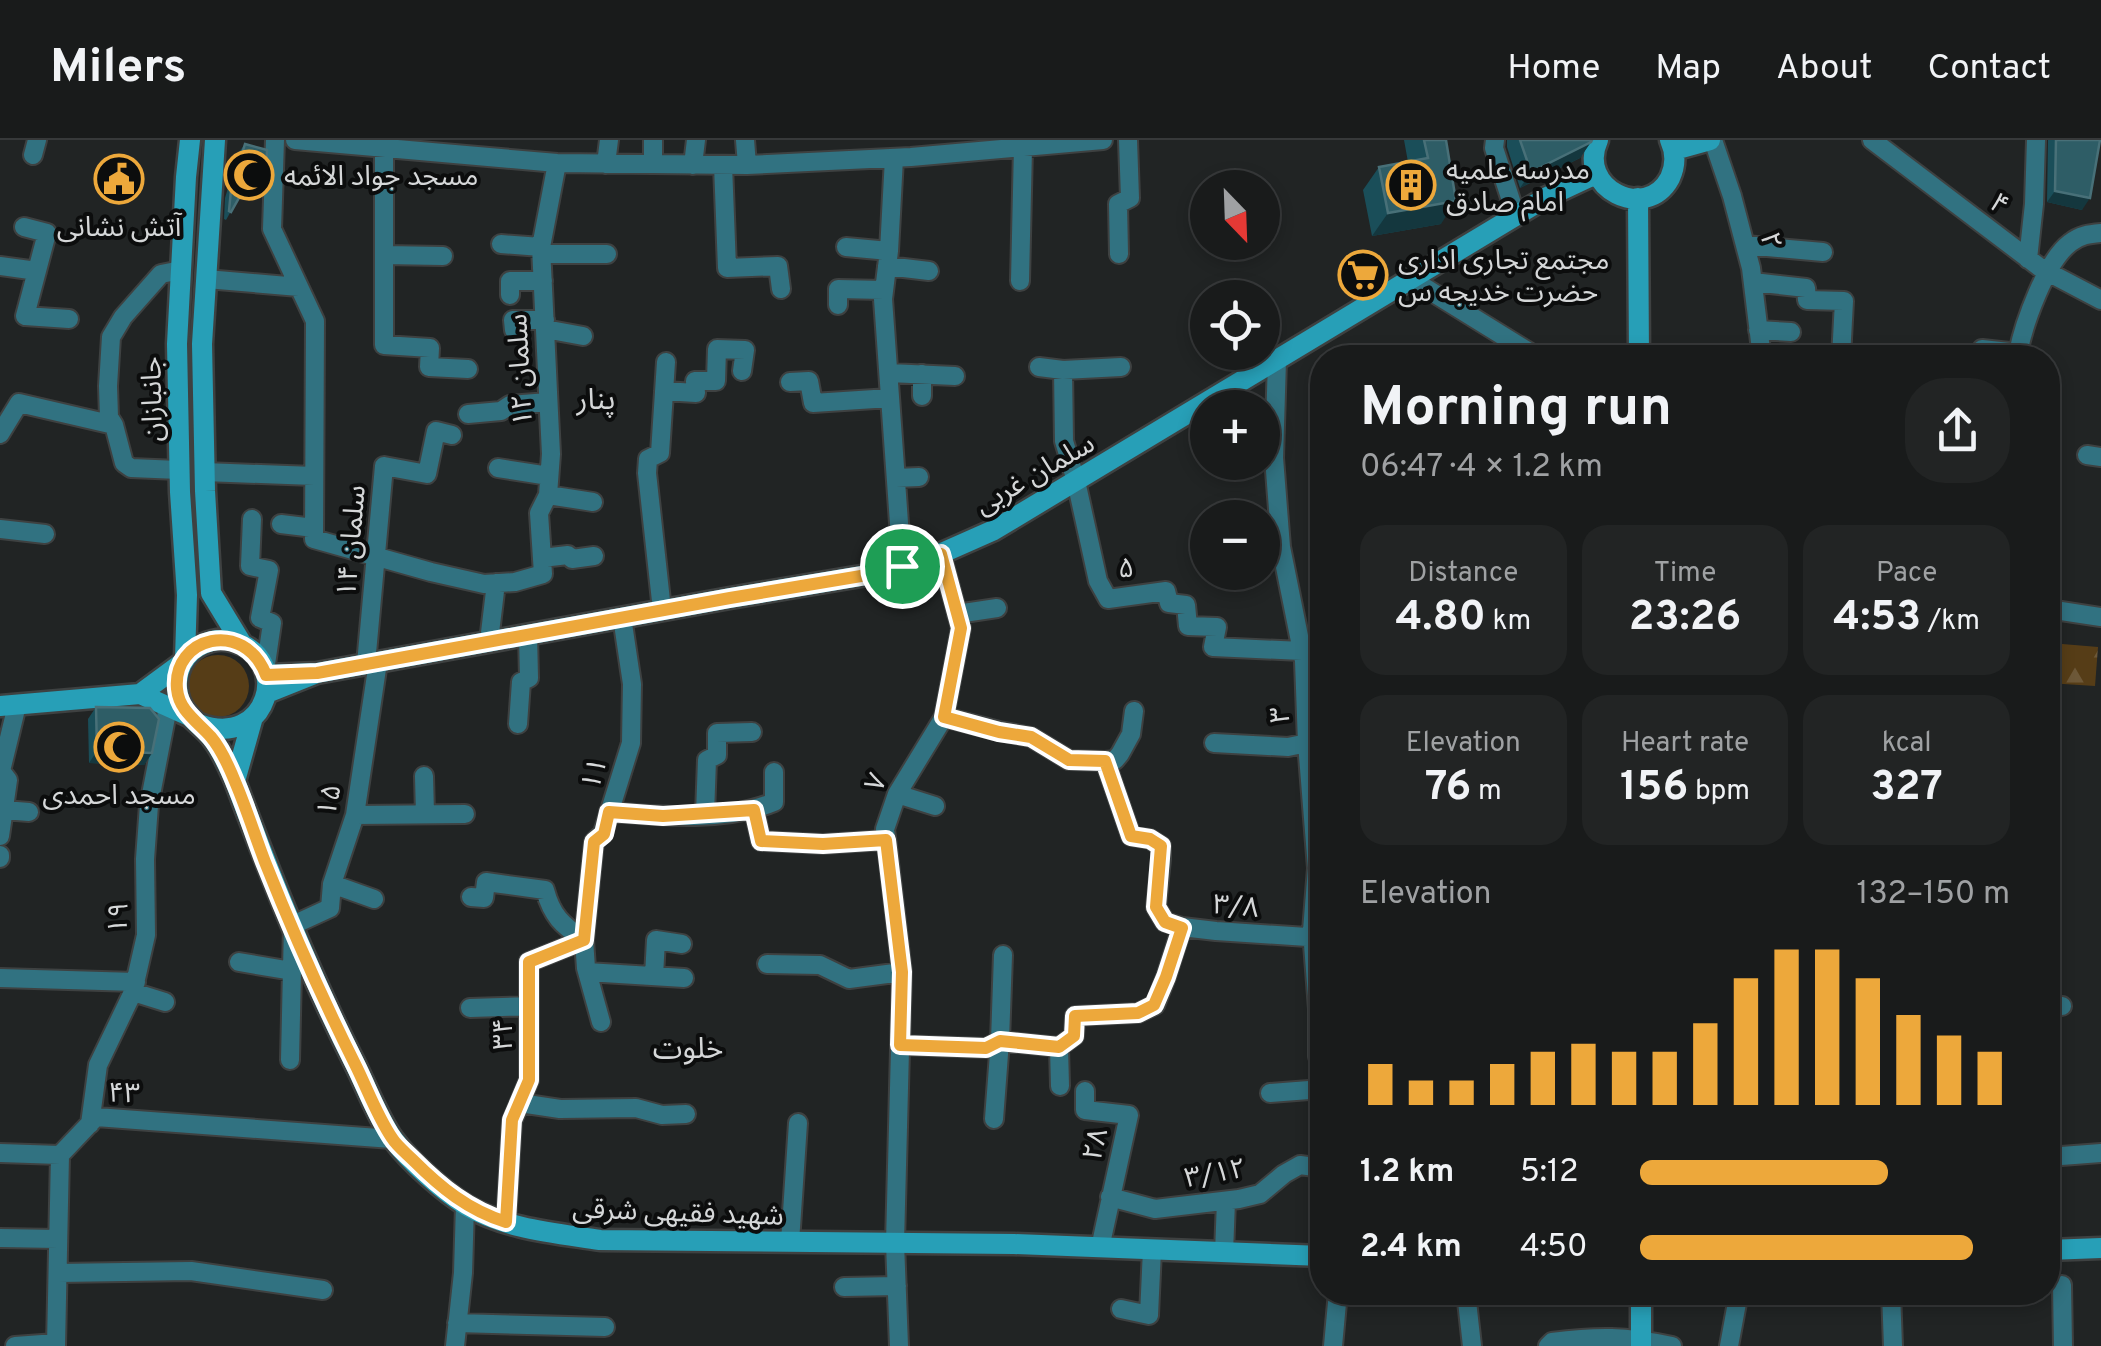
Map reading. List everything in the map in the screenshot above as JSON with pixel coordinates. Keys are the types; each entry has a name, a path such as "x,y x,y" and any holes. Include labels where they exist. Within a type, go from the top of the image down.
{"street":[{"name":"جانبازان","path":"184,660 186,595 177,344 190,140"},
{"name":"جانبازان","path":"215,140 202,344 204,472 212,593 242,644"},
{"path":"275,140 272,229 315,320 314,539 484,584 515,582 568,554 572,559 594,556"},
{"path":"296,140 384,148 424,146 557,163 747,166 894,158 985,145 1023,147 1099,140"},
{"path":"606,164 609,140"},
{"path":"653,164 654,140"},
{"path":"694,164 696,140"},
{"path":"745,140 747,166"},
{"path":"854,140 854,160"},
{"path":"1119,254 1118,204 1130,198 1128,140"},
{"path":"1495,140 1494,148 1516,216"},
{"path":"1598,140 1596,174 1604,186 1628,198 1656,193 1666,184 1675,160 1672,145 1712,140"},
{"name":"۲","path":"1712,140 1745,245 1760,345"},
{"name":"۴","path":"1872,140 2028,259 2101,300"},
{"path":"2028,259 2036,140"},
{"path":"1020,281 1023,147"},
{"path":"384,148 384,346 430,348 429,367 468,370"},
{"path":"894,158 884,290 902,566"},
{"name":"سلمان ۱۲","path":"542,566 539,513 549,485 542,250 557,163"},
{"path":"723,165 726,268 778,266 781,288"},
{"name":"سلمان غربی","path":"1280,359 1547,197 1596,174"},
{"path":"186,177 211,179"},
{"path":"1638,198 1638,345"},
{"path":"24,227 47,233 25,316 70,319"},
{"path":"2019,345 2023,328 2067,244 2085,234 2101,233"},
{"path":"500,244 606,254"},
{"path":"1745,245 1823,252"},
{"path":"846,247 929,271"},
{"path":"384,255 444,256"},
{"path":"0,266 37,272"},
{"path":"179,470 131,468 124,463 110,417 108,386 112,337 123,318 161,274 181,270"},
{"path":"206,278 299,287"},
{"path":"1411,279 1514,345"},
{"path":"510,295 510,282 543,281"},
{"path":"1753,282 1806,288 1807,300 1844,301 1842,345"},
{"path":"838,305 838,290 884,290"},
{"path":"514,330 513,320 545,324 583,336"},
{"path":"1758,330 1791,332"},
{"path":"664,391 696,393 694,381 716,382 716,348 745,350 742,371"},
{"path":"662,610 647,472 648,459 660,453 666,362"},
{"path":"1039,367 1121,368"},
{"path":"1062,370 1064,440 1076,480"},
{"name":"سلمان غربی","path":"266,679 867,575 941,554 994,530 1261,370"},
{"name":"۳","path":"1278,370 1274,458 1280,547 1310,657 1310,780"},
{"path":"888,373 956,376"},
{"path":"922,374 922,396"},
{"path":"790,382 810,381 813,403 890,398"},
{"path":"500,388 510,405"},
{"path":"468,414 548,402"},
{"path":"0,434 19,403 114,425"},
{"name":"سلمان ۱۴","path":"372,663 384,466 427,474 436,431 452,435"},
{"path":"498,468 594,502"},
{"path":"204,472 314,476"},
{"path":"896,478 919,477"},
{"name":"۵","path":"1076,480 1098,581 1108,599 1166,591 1170,603 1186,605 1188,626 1217,626 1214,647 1310,657"},
{"path":"236,782 254,718 262,706 272,623 260,618 268,570 250,566 252,519"},
{"path":"280,524 314,528"},
{"path":"0,529 44,534"},
{"name":"۷","path":"899,1346 895,1243 902,972 884,829 897,794 944,717 961,628 941,554"},
{"path":"489,642 496,583"},
{"path":"957,614 997,608"},
{"path":"2060,611 2101,616"},
{"name":"۱۱","path":"601,1022 584,940 594,842 604,834 631,742 632,684 622,617"},
{"path":"518,724 521,682 529,678 528,634"},
{"path":"140,694 196,647 226,639 242,644 256,655 266,679"},
{"path":"184,660 177,690 181,704 194,720"},
{"name":"۱۵","path":"292,925 330,908 332,884 356,816 372,663"},
{"path":"0,836 8,780 1,772 8,706 140,694 212,729 227,730 254,718"},
{"name":"۱۹","path":"90,1124 98,1065 134,987 146,935 149,805 168,707"},
{"path":"944,717 1031,737 1069,760 1105,761 1115,760 1120,754 1131,734 1134,711"},
{"name":"شهید فقیهی شرقی","path":"194,720 214,740 236,782 292,925 392,1139 438,1185 486,1216 536,1230 600,1240 895,1243 1310,1256"},
{"path":"705,814 706,760 717,755 718,733 752,732"},
{"path":"1214,744 1288,747 1307,743"},
{"name":"۳/۸","path":"1105,761 1131,836 1150,839 1161,846 1156,907 1165,922 1182,928 1310,937"},
{"path":"609,812 663,816 754,810 774,802 774,772"},
{"path":"424,776 424,814"},
{"path":"897,794 935,806"},
{"path":"4,810 30,812"},
{"path":"754,810 761,841 823,844 886,840"},
{"path":"356,816 465,814"},
{"path":"471,897 484,898 486,882 545,890 550,910 584,940"},
{"path":"332,884 374,898"},
{"path":"290,1060 292,925"},
{"path":"900,1045 986,1048 1000,1041 1059,1047 1074,1036 1075,1016 1138,1013 1154,1005 1182,928"},
{"name":"۳۴","path":"506,1222 512,1120 529,1080 529,962 584,940"},
{"path":"654,976 656,940 682,944"},
{"path":"994,1118 1003,955"},
{"path":"238,962 292,970"},
{"path":"767,964 820,965 850,979 902,972"},
{"path":"588,972 684,978"},
{"path":"0,978 134,987 166,1002"},
{"path":"470,1008 529,1006"},
{"path":"1059,1047 1060,1086"},
{"path":"1270,1093 1310,1090"},
{"name":"۲۸","path":"1085,1091 1085,1110 1129,1115 1100,1248"},
{"path":"520,1102 560,1109 636,1108 686,1114"},
{"name":"۴۳","path":"60,1155 96,1116 392,1139"},
{"path":"790,1242 798,1124"},
{"path":"0,1153 60,1155 56,1345 14,1346"},
{"path":"2060,1156 2101,1153"},
{"name":"۳/۱۲","path":"1110,1197 1155,1208 1226,1201 1260,1194 1300,1164 1310,1166"},
{"path":"1224,1253 1226,1201"},
{"path":"455,1346 464,1273 465,1205"},
{"path":"0,1238 58,1239"},
{"path":"2060,1250 2101,1248"},
{"path":"1121,1309 1149,1315 1152,1250"},
{"path":"58,1273 191,1270 323,1290"},
{"path":"844,1286 897,1286"},
{"path":"2062,1286 2063,1346"},
{"path":"1333,1346 1337,1305"},
{"path":"1467,1305 1472,1346"},
{"path":"1641,1305 1641,1343"},
{"path":"1730,1346 1737,1305"},
{"path":"1892,1305 1894,1346"},
{"path":"457,1322 605,1327"},
{"path":"1548,1346 1552,1342 1602,1336 1672,1346"}],"green space":[{"path":"2060,644 2098,647 2095,686 2060,684"},
{"path":"218,655 240,664 249,686 240,708 218,717 196,708 187,686 196,664"}],"building":[{"path":"1424,140 1446,140 1456,201 1388,213 1379,167 1428,158"},
{"path":"1520,140 1592,140 1531,172"},
{"path":"2056,140 2100,140 2090,198 2055,191"},
{"name":"مسجد جواد الائمه","path":"245,144 267,150 266,186 248,182 231,212 231,190"},
{"name":"مسجد احمدی","path":"96,707 150,708 159,719 152,753 97,751"}],"place":[{"name":"مسجد جواد الائمه","path":"249,175"},
{"name":"آتش نشانی","path":"119,179"},
{"name":"مدرسه علمیه امام صادق","path":"1411,185"},
{"name":"مجتمع تجاری اداری حضرت خدیجه س","path":"1363,275"},
{"name":"مسجد احمدی","path":"119,747"}],"district":[{"name":"پنار","path":"596,399"},
{"name":"خلوت","path":"688,1048"}],"route":[{"path":"941,554 961,628 944,717 1031,737 1069,760 1105,761 1131,836 1150,839 1161,846 1156,907 1165,922 1182,928 1154,1005 1138,1013 1075,1016 1074,1036 1059,1047 1000,1041 986,1048 900,1045 902,972 886,840 823,844 761,841 754,810 663,816 609,812 604,834 594,842 584,940 529,962 529,1080 512,1120 506,1222 465,1205 438,1185 392,1139 340,1034 266,864 236,782 214,740 181,704 178,676 185,658 196,647 226,639 242,644 256,655 266,675 317,673 902,566 941,554"}]}
